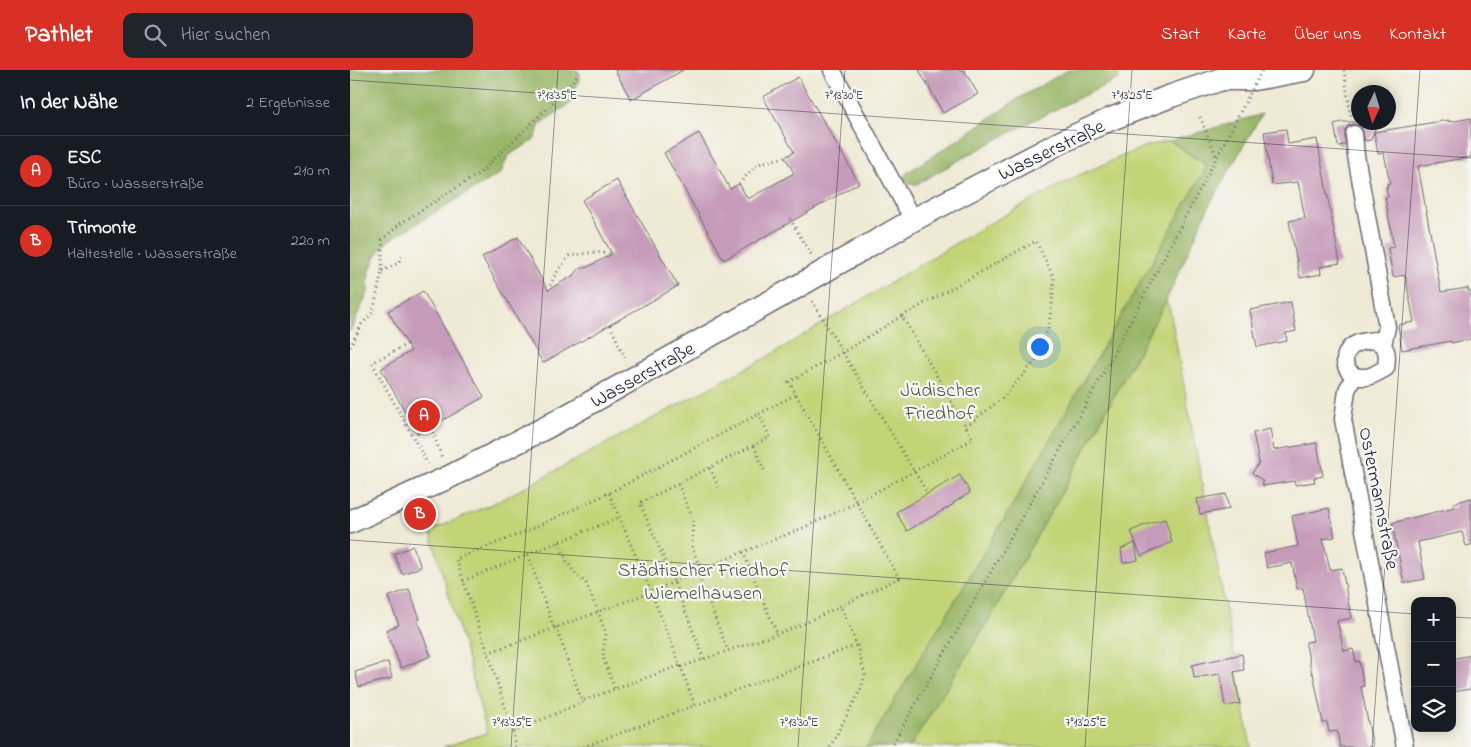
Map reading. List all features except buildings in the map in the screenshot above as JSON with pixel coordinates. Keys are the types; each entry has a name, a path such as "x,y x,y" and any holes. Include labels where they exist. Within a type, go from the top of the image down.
{"main road":[{"name":"Wasserstraße","path":"355,515 443,479 547,427 913,220 1059,143 1171,96 1232,74 1254,79 1304,70"}],"street":[{"path":"832,70 913,220"},
{"path":"1354,134 1356,156 1387,327 1384,345 1388,355 1386,368 1366,378 1354,376 1347,371 1344,359 1350,347 1357,343 1375,340 1384,345"},
{"name":"Ostermannstraße","path":"1354,376 1347,390 1343,419 1404,747"}],"path":[{"path":"350,347 362,324 373,312 382,271 382,240 401,223 481,172 565,91 580,70"},
{"path":"891,747 1098,385 1262,70"},
{"path":"1344,70 1354,134"},
{"path":"1200,117 1216,157"},
{"path":"739,184 757,164 785,157"},
{"path":"790,219 822,272"},
{"path":"512,732 582,701 803,624 899,578 789,382 1036,241 1054,278 1048,329 1035,361 1003,398 966,426"},
{"path":"548,290 555,275 569,256 595,252 612,254"},
{"path":"382,271 398,263 403,254"},
{"path":"802,284 926,491"},
{"path":"488,654 651,592 803,528 856,503 973,439 902,316"},
{"path":"610,325 634,379"},
{"path":"407,344 372,363 443,479"},
{"path":"515,747 488,654 456,559 527,531 609,493 796,394"},
{"path":"704,659 640,503 770,437 759,414"},
{"path":"431,427 443,479"},
{"path":"754,446 764,470"},
{"path":"710,468 720,491"},
{"path":"678,484 693,520 692,547 701,570"},
{"path":"609,493 681,666 695,706"},
{"path":"463,581 620,517"},
{"path":"560,542 567,562 586,583 606,633 603,652 604,660 615,689"},
{"path":"743,552 777,634"},
{"path":"528,555 582,701"},
{"path":"696,572 728,651"},
{"path":"830,747 860,691 865,674 857,645 840,605"},
{"path":"583,747 857,645"}],"green space":[{"path":"350,70 578,70 579,80 571,103 540,124 535,139 508,156 501,173 389,240 376,256 369,273 368,292 350,332"},
{"path":"1068,70 1117,70 1119,79 1016,129 917,184 910,184 903,179 906,173 1019,98"},
{"path":"1262,114 1210,204 1166,301 1056,503 991,616 910,747 866,747 1003,521 1207,166 1170,141"},
{"path":"1170,141 1208,166 884,747 443,747 487,733 430,531 503,499 767,357 981,228 1077,176 1143,147"},
{"path":"1166,301 1170,310 1251,747 910,747 991,616 1056,503"}],"place":[{"name":"ESC","path":"424,416"},
{"name":"Trimonte","path":"420,514"}],"park label":[{"name":"Jüdischer Friedhof","path":"940,400"},
{"name":"Städtischer Friedhof Wiemelhausen","path":"703,580"}]}
